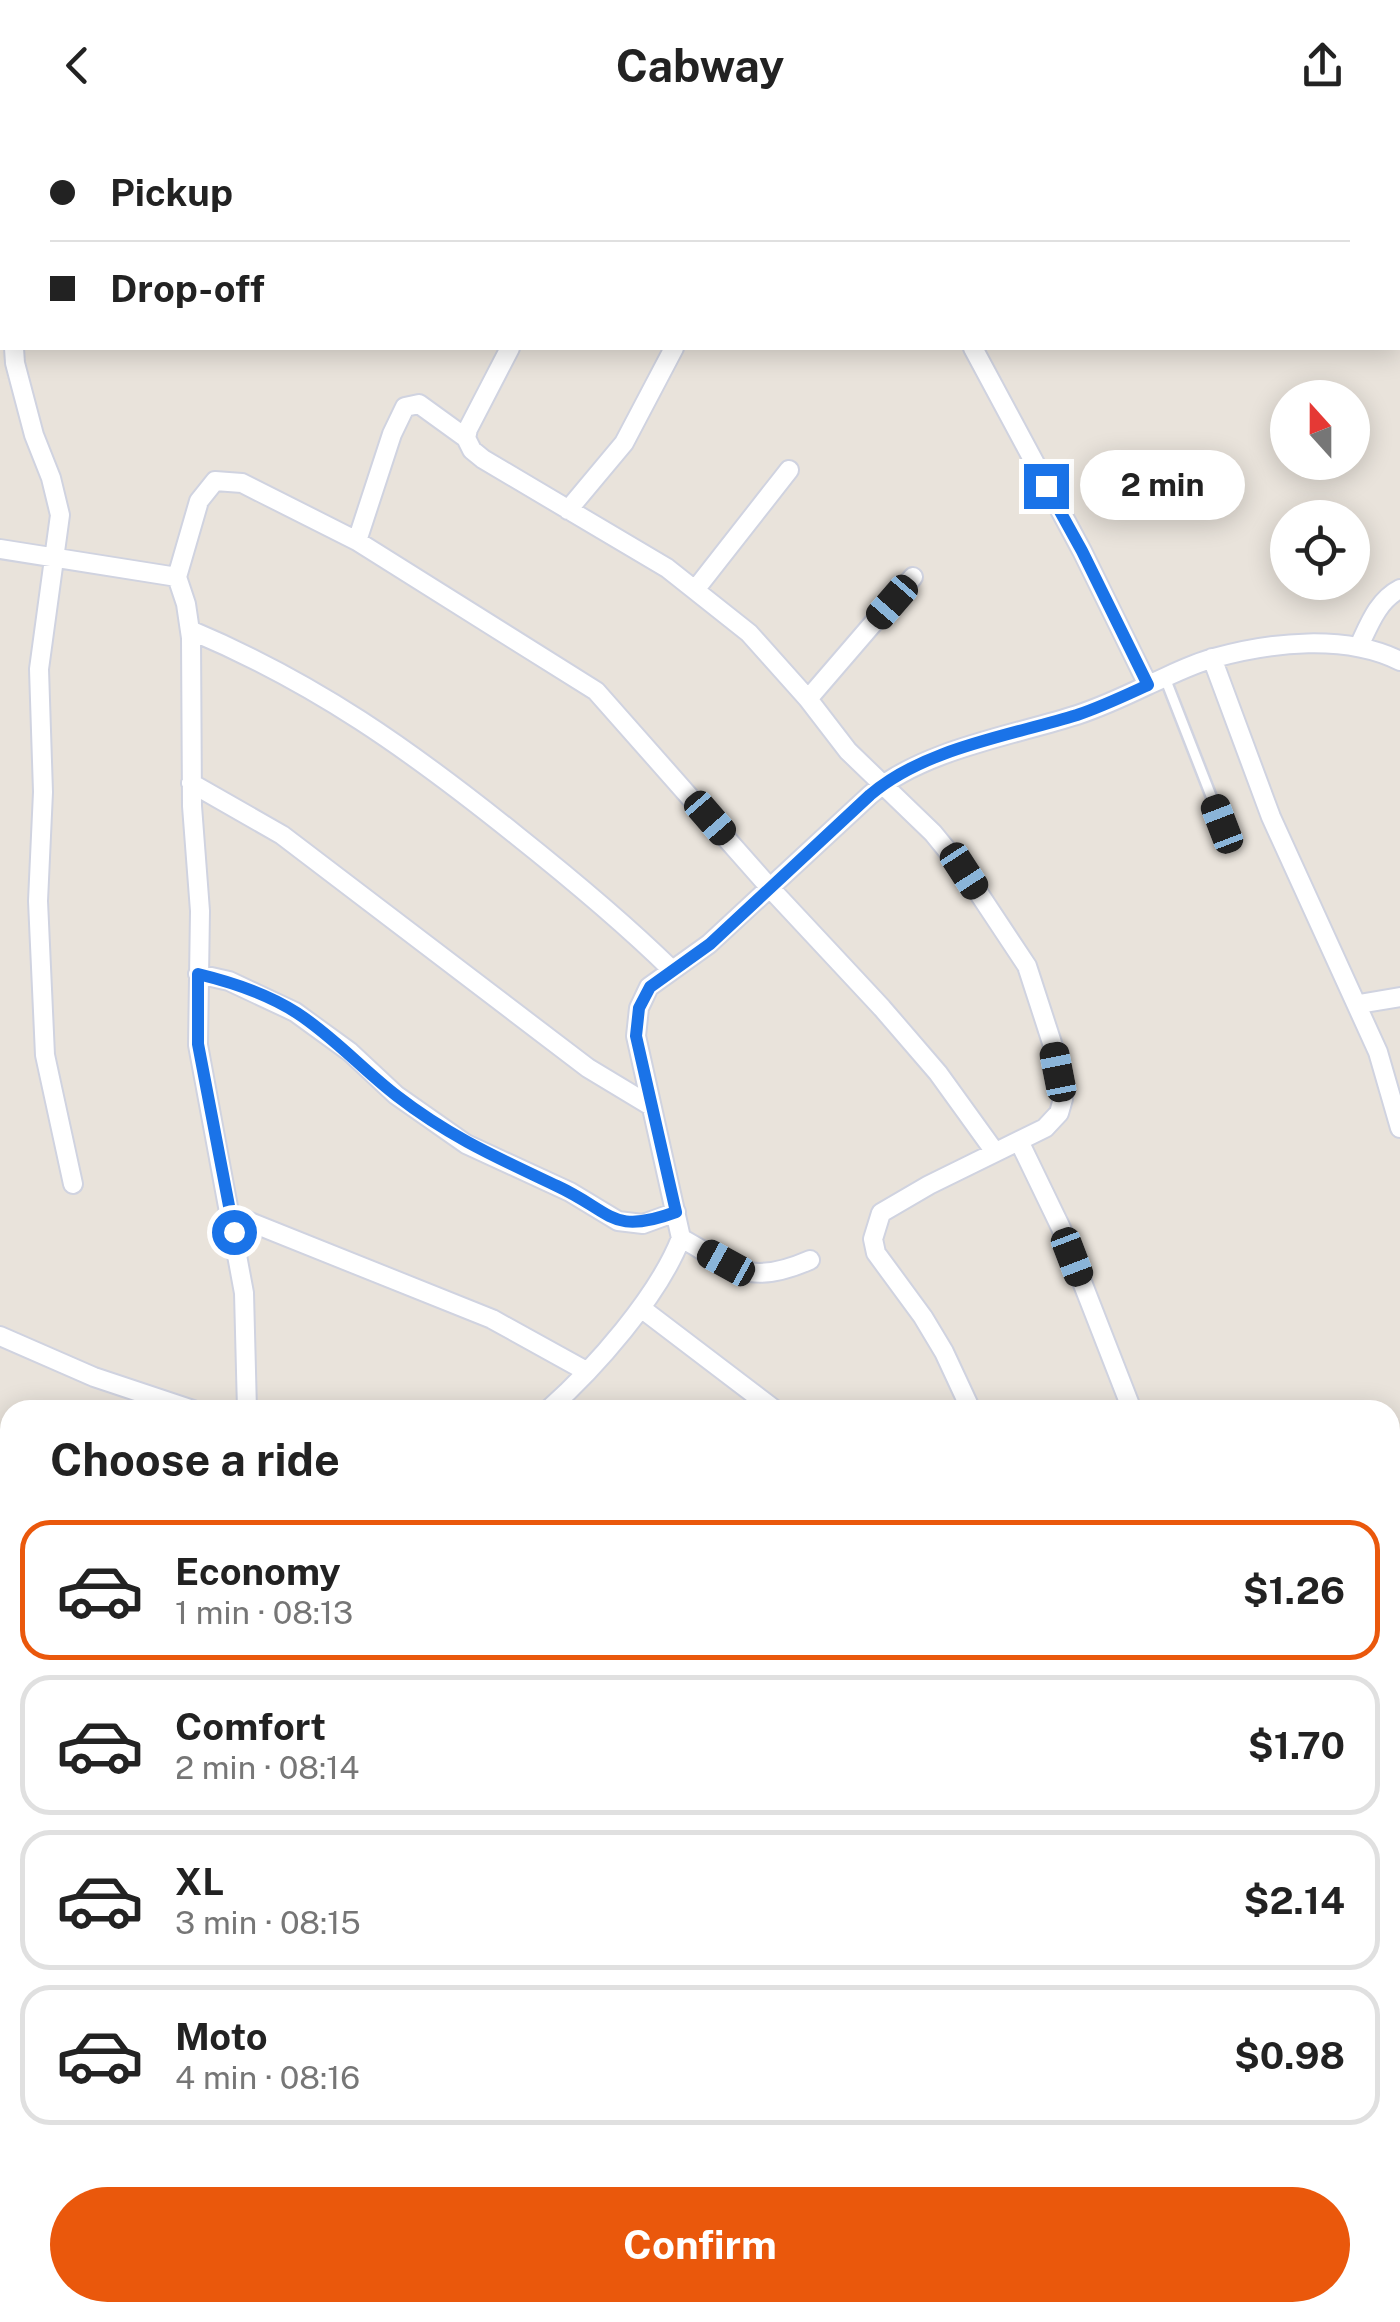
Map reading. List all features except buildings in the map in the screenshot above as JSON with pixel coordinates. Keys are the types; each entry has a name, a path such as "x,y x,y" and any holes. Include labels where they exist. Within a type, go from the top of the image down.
{"street":[{"path":"14,350 29,417 60,515 39,669 44,792 38,901 45,1056 72,1184"},
{"path":"466,438 509,350"},
{"path":"568,510 624,443 673,350"},
{"path":"974,350 1156,681"},
{"path":"357,541 392,434 405,408 418,404 466,438 483,459 666,568 749,634 808,698 848,751 934,833 964,871 1026,966 1053,1046 1063,1098 1053,1121 881,1213 872,1239 876,1252 944,1352 966,1400"},
{"path":"695,590 790,470"},
{"path":"247,1400 244,1293 198,1044 200,911 192,783 190,630 177,577 199,502 215,482 242,482 357,541 596,690 905,1034 995,1152"},
{"path":"0,549 177,577"},
{"path":"808,698 913,577"},
{"path":"1359,646 1374,614 1392,592 1400,589"},
{"path":"190,630 325,695 429,765 614,914 671,969"},
{"path":"558,1400 641,1308 672,1261 681,1238 636,1036 637,1017 650,987 710,944 884,783 942,756 1080,714 1212,658 1317,642 1359,646 1400,661"},
{"path":"1212,658 1271,817 1359,1004 1400,1128"},
{"path":"192,783 282,835 588,1068 651,1106"},
{"path":"198,974 229,982 295,1012 350,1052 396,1095 466,1144 570,1192 618,1221 644,1224 676,1212"},
{"path":"1359,1004 1400,997"},
{"path":"1019,1141 1061,1228 1128,1400"},
{"path":"230,1214 492,1319 586,1371"},
{"path":"681,1238 750,1274 769,1275 810,1260"},
{"path":"641,1308 762,1400"},
{"path":"0,1336 94,1377 163,1400"}],"lane":[{"path":"1156,681 1222,824"}],"route":[{"path":"234,1232 198,1044 198,974 229,982 295,1012 350,1052 396,1095 466,1144 570,1192 618,1221 644,1224 676,1212 636,1036 639,1008 650,987 710,944 824,836 897,775 942,756 1080,714 1148,685 1046,486"}]}
